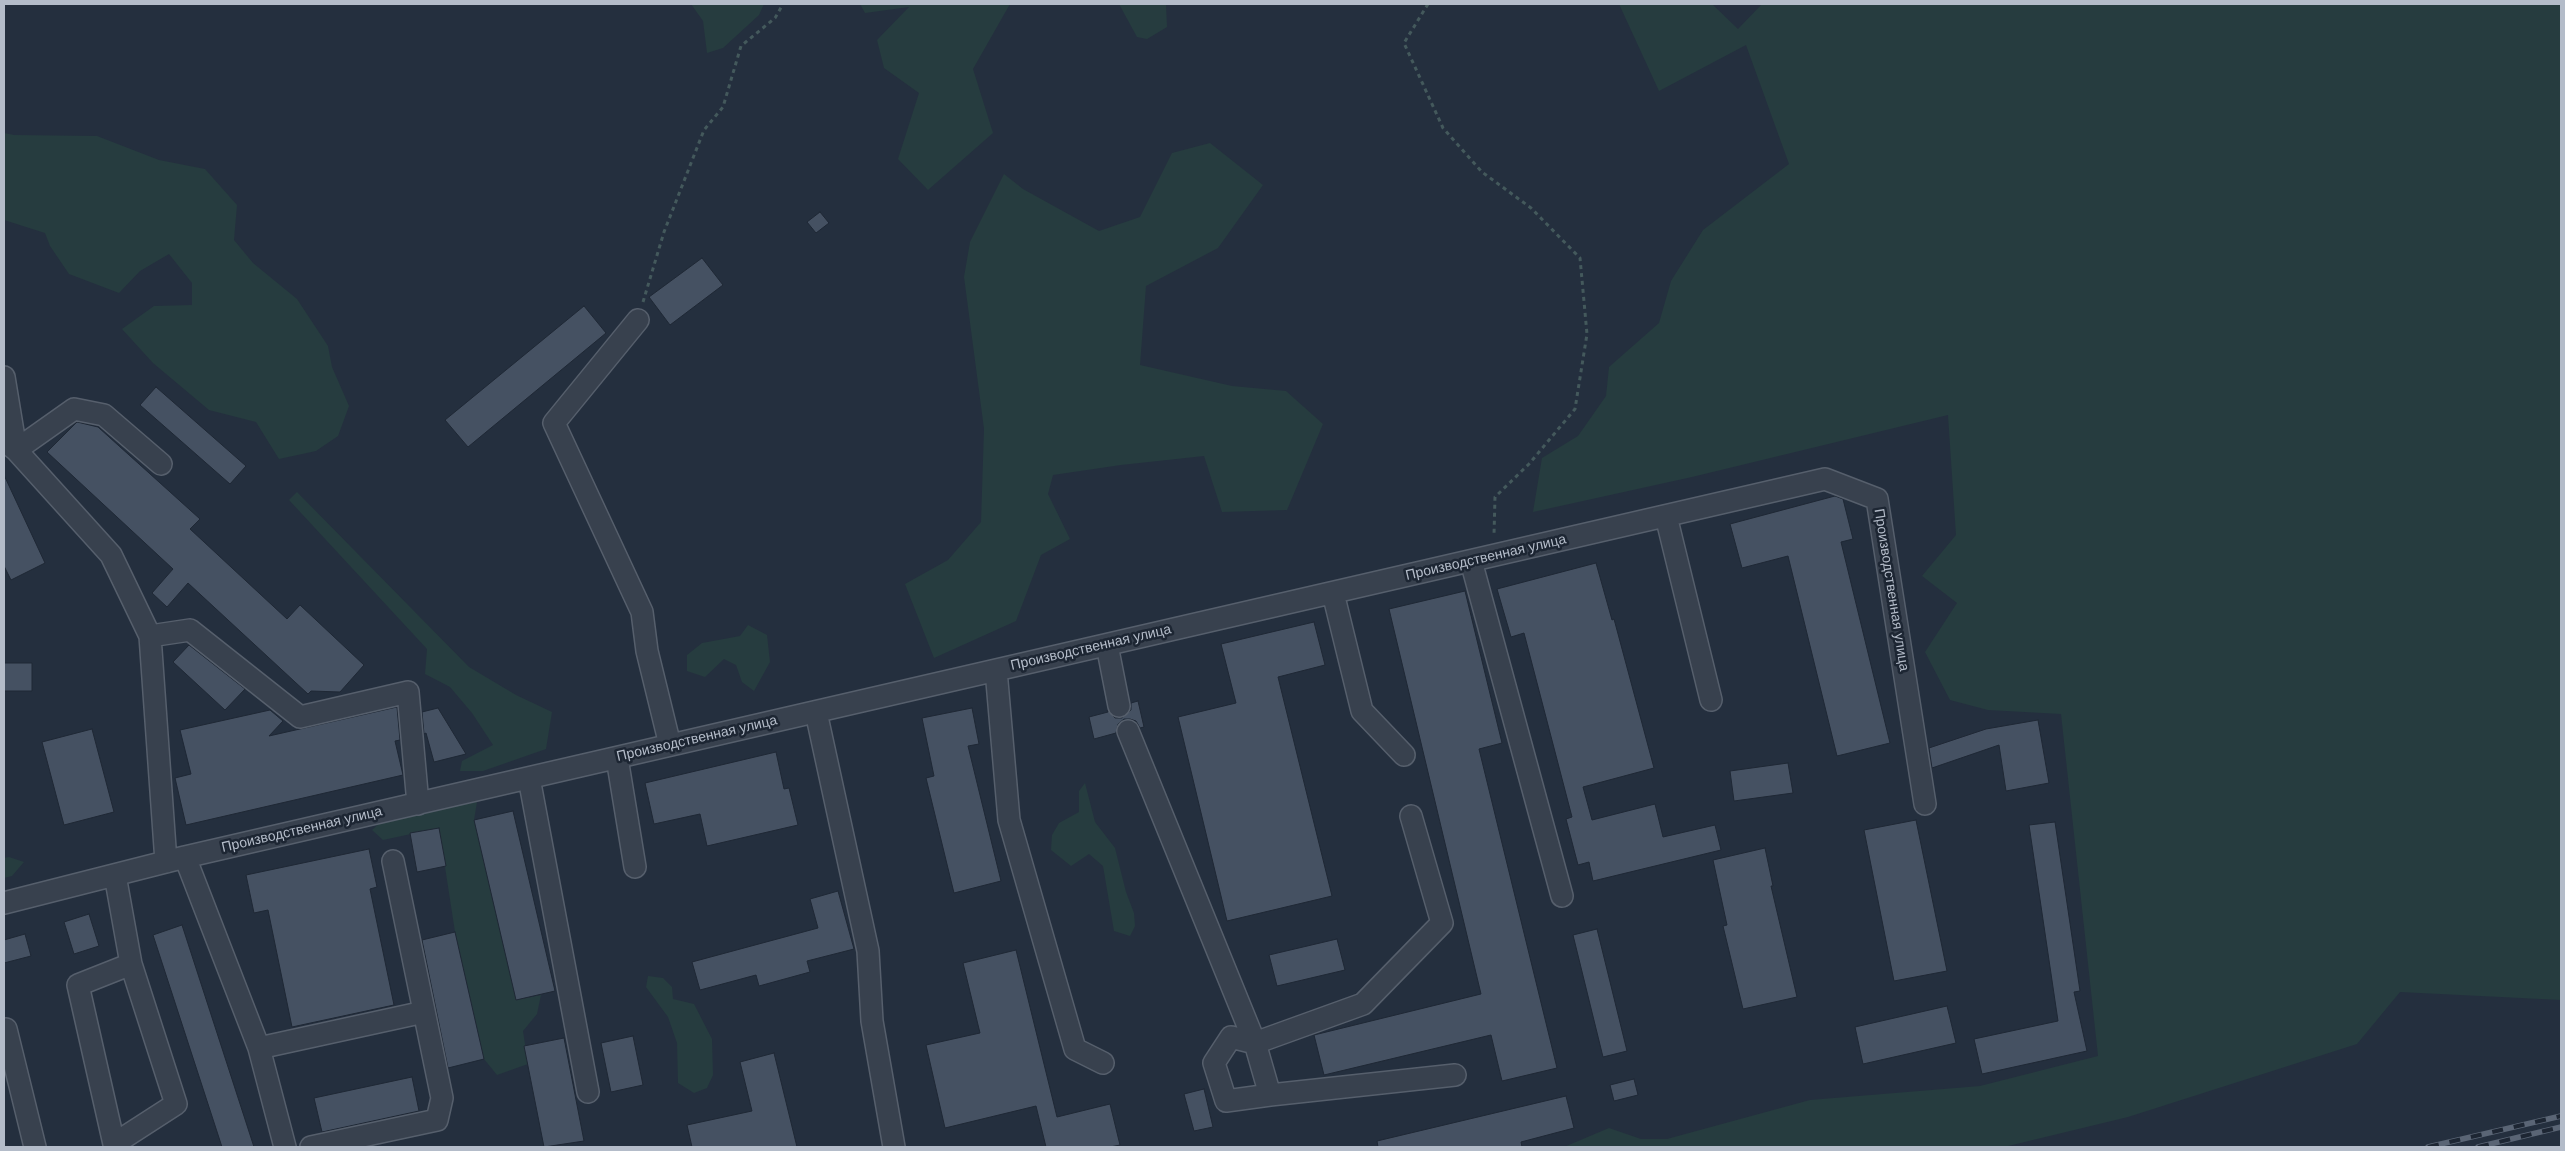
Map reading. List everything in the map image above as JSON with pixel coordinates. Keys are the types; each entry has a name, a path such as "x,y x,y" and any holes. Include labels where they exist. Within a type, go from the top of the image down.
{"street":[{"path":"638,320 554,423 642,612 647,651 670,745"},
{"path":"4,377 10,445 111,555 150,636 176,860 259,1048 285,1147"},
{"path":"10,445 74,409 104,415 161,464"},
{"name":"Производственная улица","path":"4,903 176,860 670,745 1826,480 1876,499 1925,804"},
{"path":"1666,516 1711,700"},
{"path":"1471,561 1562,896"},
{"path":"1333,593 1362,711 1404,754"},
{"path":"150,636 190,630 300,717 408,692 418,804"},
{"path":"1108,645 1119,706"},
{"path":"996,670 1009,820 1075,1049 1103,1063"},
{"path":"816,712 868,950 872,1021 894,1147"},
{"path":"1128,731 1255,1043 1270,1096"},
{"path":"617,758 635,866"},
{"path":"529,778 588,1092"},
{"path":"1411,816 1442,923 1363,1004 1255,1043 1231,1037 1214,1063 1226,1101 1456,1075"},
{"path":"311,1147 437,1120 442,1098 393,861"},
{"path":"115,875 131,964 176,1104 114,1144 78,985 131,964"},
{"path":"259,1048 424,1012"},
{"path":"4,1026 35,1147"}],"path":[{"path":"638,320 664,232 704,130 723,107 741,46 775,18 783,4"},
{"path":"1428,4 1404,43 1443,128 1482,172 1531,208 1580,258 1587,334 1575,409 1529,464 1494,497 1493,556"}],"green space":[{"path":"691,4 764,4 759,15 723,48 707,53 703,21"},
{"path":"860,4 1010,4 973,69 993,133 928,190 898,159 919,93 884,68 877,40 909,7 865,13"},
{"path":"1119,4 1166,4 1167,27 1147,39 1137,37"},
{"path":"1619,4 1712,4 1738,29 1762,4 2561,4 2561,1000 2400,992 2357,1044 2128,1117 2004,1147 1564,1147 1609,1128 1641,1139 1667,1139 1810,1100 1980,1086 2098,1056 2061,714 1988,710 1950,700 1925,652 1957,603 1922,576 1956,535 1948,415 1692,477 1533,512 1542,458 1578,436 1606,396 1609,367 1659,323 1671,281 1703,230 1789,164 1746,45 1659,91"},
{"path":"4,133 14,135 97,136 159,160 205,169 237,205 234,240 253,263 297,299 328,346 332,367 349,406 338,436 316,451 279,459 256,422 209,410 153,363 122,329 154,306 192,305 192,283 169,254 140,271 119,293 69,274 50,246 45,233 4,220"},
{"path":"1210,143 1263,185 1218,248 1146,286 1140,365 1232,386 1286,391 1323,424 1287,510 1222,512 1204,456 1053,475 1048,494 1070,539 1041,555 1016,621 934,658 905,584 948,560 981,522 984,429 964,277 970,242 1004,174 1023,189 1099,231 1140,217 1172,153"},
{"path":"297,492 469,667 516,695 552,712 546,749 483,771 460,771 462,761 493,745 472,713 450,687 425,674 427,649 289,500"},
{"path":"748,625 767,635 770,662 754,691 742,682 736,665 724,659 705,677 687,671 687,655 702,643 740,636"},
{"path":"1085,783 1095,822 1115,848 1126,892 1134,913 1135,926 1130,936 1114,931 1103,866 1089,854 1071,866 1051,850 1052,835 1059,823 1079,812 1079,791"},
{"path":"477,802 474,820 516,1000 541,995 537,1014 523,1031 528,1064 497,1075 484,1059 455,932 439,828 383,840 372,830 385,818"},
{"path":"9,857 24,862 12,876 4,878 4,858"},
{"path":"648,976 663,978 672,987 673,999 694,1004 712,1039 713,1075 707,1088 694,1093 678,1083 677,1043 668,1017 646,987"}],"building":[{"path":"820,212 829,223 816,233 807,222"},
{"path":"702,258 723,285 670,325 649,297"},
{"path":"584,306 606,333 468,447 445,420"},
{"path":"156,387 246,466 230,484 140,405"},
{"path":"77,422 98,427 200,519 190,529 287,619 300,605 364,665 340,692 311,691 308,694 188,583 167,607 152,593 173,569 47,452"},
{"path":"4,475 45,563 11,580 4,566"},
{"path":"1835,496 1843,499 1853,539 1841,542 1890,743 1837,756 1788,556 1742,568 1730,524"},
{"path":"1596,563 1612,620 1614,619 1654,768 1583,787 1592,820 1655,804 1663,837 1715,825 1721,850 1593,881 1589,862 1578,865 1566,819 1572,817 1524,633 1511,637 1497,589"},
{"path":"1465,591 1502,743 1479,749 1557,1068 1502,1081 1491,1035 1324,1075 1314,1035 1481,994 1389,609"},
{"path":"1314,622 1325,665 1278,677 1332,896 1227,921 1178,717 1236,703 1221,644"},
{"path":"189,645 245,689 225,710 173,662"},
{"path":"4,663 32,663 32,691 4,691"},
{"path":"1138,701 1144,727 1140,728 1136,721 1124,719 1118,724 1116,733 1094,739 1089,717 1108,712 1107,710 1115,718 1122,718 1131,710 1131,703"},
{"path":"397,707 400,740 395,741 403,775 186,825 175,778 191,774 180,730 270,710 283,721 269,736"},
{"path":"438,708 466,754 434,762 426,733 424,734 422,712"},
{"path":"972,708 979,744 968,746 1001,881 954,893 926,778 934,776 922,718"},
{"path":"2038,720 2049,783 2006,791 1999,745 1932,768 1929,748 1986,729"},
{"path":"92,729 114,812 64,825 42,742"},
{"path":"776,752 784,789 789,788 798,825 707,846 700,814 654,824 645,783"},
{"path":"1788,763 1793,793 1734,801 1730,771"},
{"path":"513,811 555,991 516,1000 474,820"},
{"path":"1916,820 1947,971 1894,981 1864,830"},
{"path":"2055,822 2080,991 2074,992 2087,1051 1982,1074 1974,1039 2058,1021 2029,825"},
{"path":"439,828 446,866 417,872 410,833"},
{"path":"1765,848 1773,886 1771,886 1797,997 1743,1009 1723,926 1727,925 1713,860"},
{"path":"369,849 377,887 370,889 394,1005 292,1027 268,910 254,913 246,875"},
{"path":"838,891 854,949 807,961 810,972 759,986 756,975 700,990 692,962 818,928 810,899"},
{"path":"89,914 99,946 74,954 64,922"},
{"path":"182,925 254,1147 222,1147 153,935"},
{"path":"1597,929 1627,1051 1603,1057 1573,935"},
{"path":"455,932 484,1059 448,1068 422,940"},
{"path":"25,934 31,956 4,963 4,940"},
{"path":"1337,939 1345,970 1277,986 1269,955"},
{"path":"1016,950 1057,1117 1110,1104 1120,1145 1110,1147 1046,1147 1036,1106 945,1128 926,1045 980,1033 963,963"},
{"path":"1947,1006 1956,1043 1863,1064 1855,1027"},
{"path":"633,1036 643,1085 611,1092 601,1043"},
{"path":"564,1038 584,1141 544,1147 524,1046"},
{"path":"774,1053 797,1147 692,1147 687,1125 752,1111 740,1062"},
{"path":"412,1077 419,1111 322,1132 314,1098"},
{"path":"1634,1079 1638,1095 1614,1101 1610,1085"},
{"path":"1204,1089 1213,1127 1194,1131 1184,1094"},
{"path":"1566,1096 1574,1128 1521,1142 1522,1147 1378,1147 1377,1141"}],"railway":[{"path":"2428,1147 2561,1116"},
{"path":"2478,1147 2561,1127"}]}
